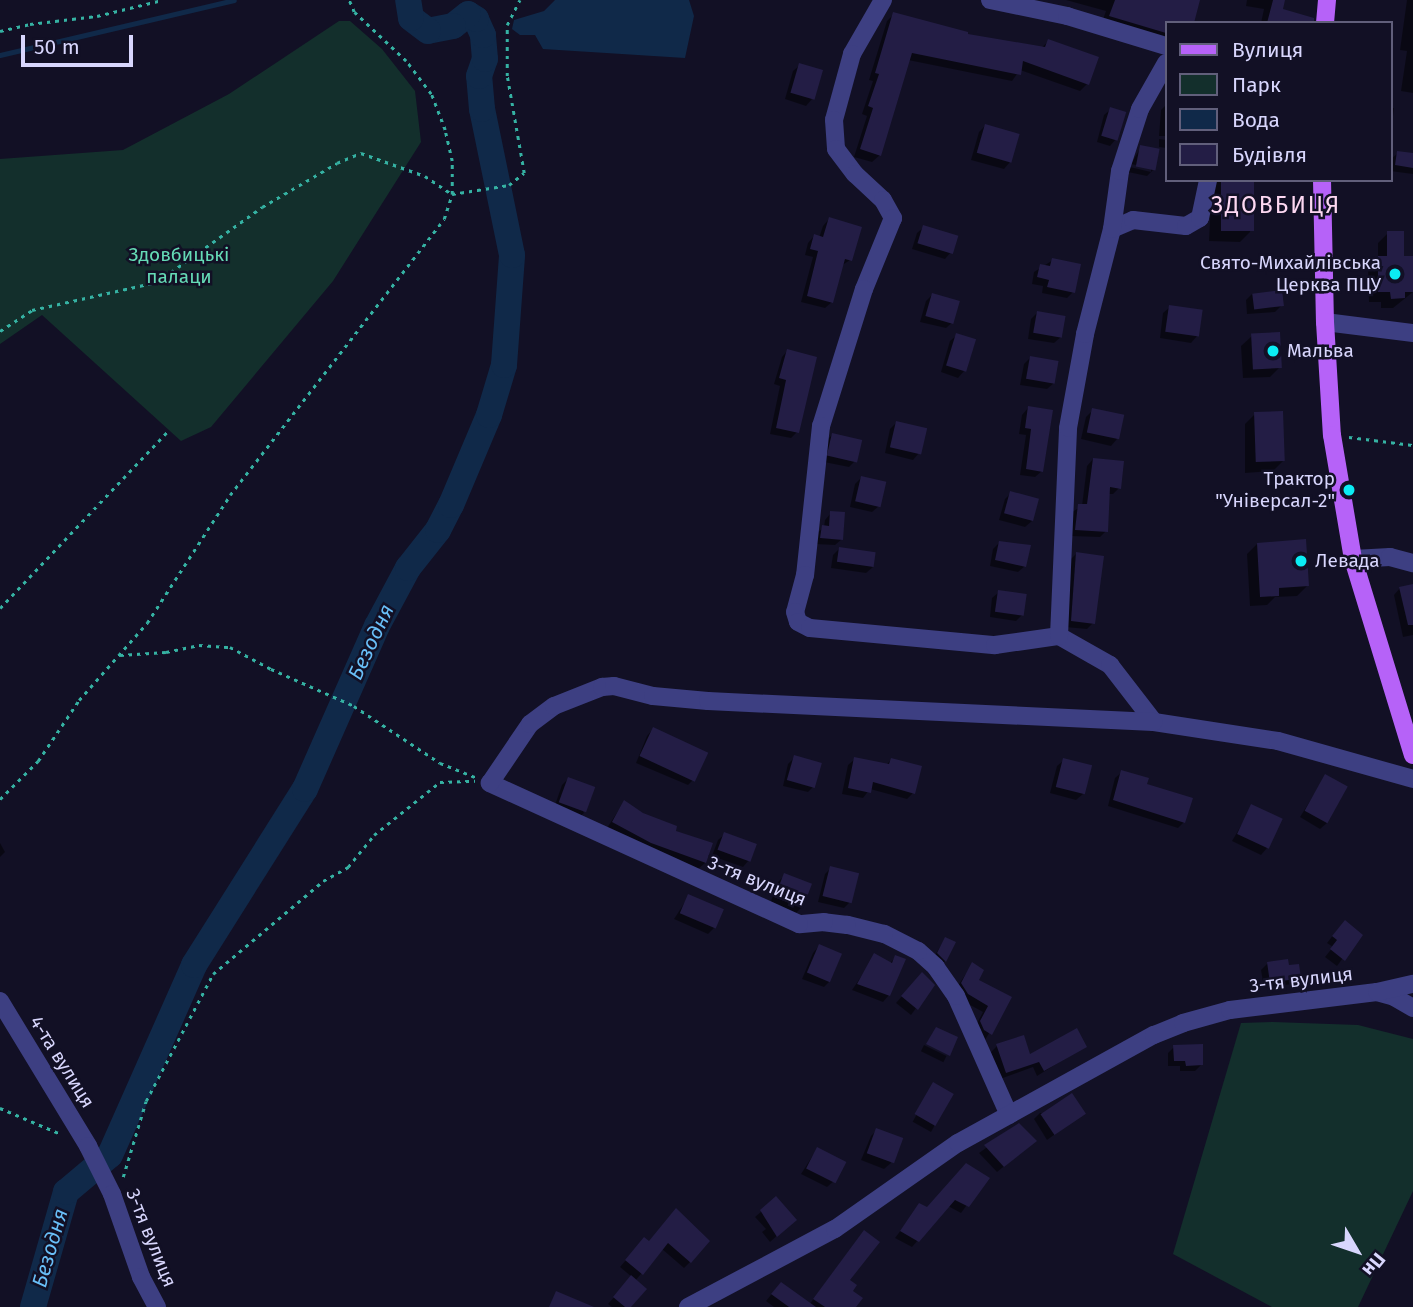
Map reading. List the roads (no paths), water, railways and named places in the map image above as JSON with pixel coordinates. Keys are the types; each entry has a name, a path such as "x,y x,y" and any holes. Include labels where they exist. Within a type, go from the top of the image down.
{"main road":[{"path":"1325,21 1327,0"},
{"path":"1322,182 1325,322 1332,435 1353,559 1413,755"}],"street":[{"path":"883,0 852,54 834,120 836,149 855,174 883,200 893,218 864,289 821,426 805,575 795,612 798,622 810,628 995,645 1059,636 1110,665 1154,722 1278,741 1413,779"},
{"path":"990,0 1067,16 1164,45"},
{"path":"1056,0 1067,16"},
{"path":"1059,636 1068,428 1084,334 1112,229 1120,171 1140,109 1164,67"},
{"path":"1112,229 1133,220 1186,226 1200,218 1208,182"},
{"path":"1325,322 1413,333"},
{"path":"1353,559 1390,557 1413,562"},
{"name":"3-тя вулиця","path":"1009,1115 956,996 936,967 918,951 884,934 847,925 824,922 799,924 486,782 530,724 554,706 602,687 614,686 653,696 708,701 1154,722"},
{"name":"3-тя вулиця","path":"688,1307 835,1229 958,1143 1183,1023 1230,1010 1408,987"},
{"path":"1377,992 1394,997 1413,1008"},
{"name":"4-та вулиця","path":"0,1001 85,1139 109,1189"},
{"name":"3-тя вулиця","path":"109,1189 141,1277 157,1307"}],"water":[{"path":"555,0 689,0 694,16 685,58 543,49 535,35 520,35 512,29 514,20 544,11"}],"waterway":[{"path":"0,55 234,0"},
{"name":"Безодня","path":"33,1307 66,1192 110,1155 194,965 305,789 377,626 408,568 438,530 451,505 489,415 504,365 512,255 482,109 479,76 485,59 483,35 476,19 468,14 453,26 428,31 411,18 408,0"}],"place":[{"name":"Свято-Михайлівська Церква ПЦУ","path":"1395,274"},
{"name":"Мальва","path":"1273,351"},
{"name":"Трактор \"Універсал-2\"","path":"1349,490"},
{"name":"Левада","path":"1301,561"}],"district":[{"name":"ЗДОВБИЦЯ","path":"1276,205"}],"park label":[{"name":"Здовбицькі палаци","path":"179,266"}]}
